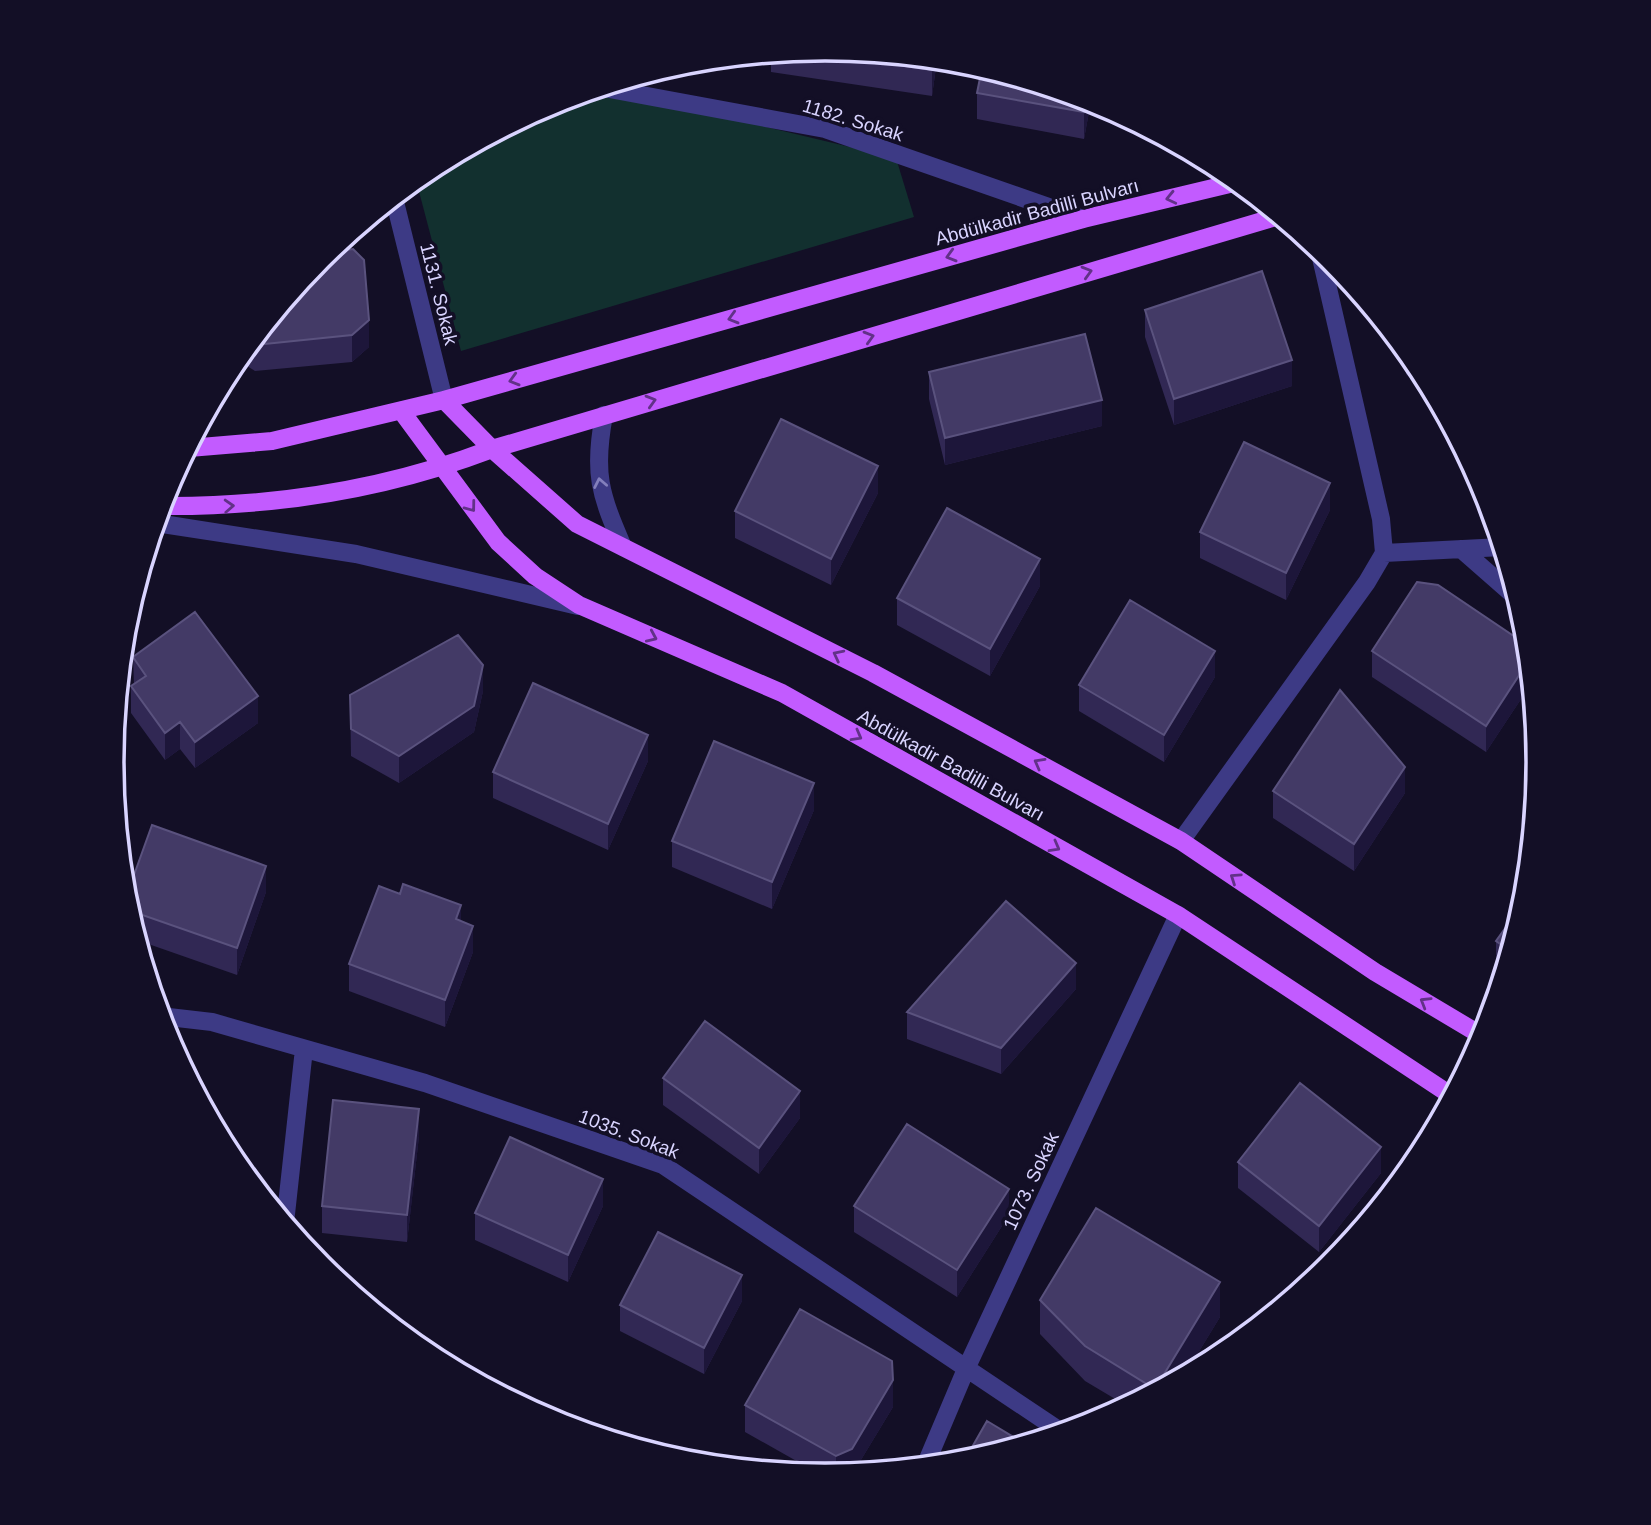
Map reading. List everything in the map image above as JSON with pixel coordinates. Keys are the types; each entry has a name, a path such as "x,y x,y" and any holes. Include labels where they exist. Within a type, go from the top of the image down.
{"main road":[{"name":"Abdülkadir Badilli Bulvarı","path":"200,447 272,441 402,412 1083,219 1224,185"},
{"path":"173,506 232,507 325,494 442,468 492,449 604,415 1268,219"},
{"path":"444,400 492,449 577,524 873,673 1181,841 1375,972 1473,1031"},
{"name":"Abdülkadir Badilli Bulvarı","path":"402,412 498,542 535,576 586,608 782,693 1178,915 1445,1091"}],"street":[{"name":"1182. Sokak","path":"622,91 825,129 1083,219"},
{"name":"1131. Sokak","path":"396,208 444,400"},
{"path":"1181,841 1367,582 1384,553 1381,519 1324,270"},
{"path":"604,415 597,454 598,481 623,547"},
{"path":"166,525 356,554 586,608"},
{"path":"1384,553 1493,547"},
{"path":"1461,549 1504,587"},
{"name":"1073. Sokak","path":"929,1456 966,1369 1178,915"},
{"name":"1035. Sokak","path":"173,1017 212,1022 425,1083 663,1165 1053,1426"},
{"path":"286,1211 304,1049"}],"green space":[{"path":"620,92 896,158 914,217 461,351 419,191 475,155 557,115"}],"building":[{"path":"980,79 1051,98 1084,112 977,93"},
{"path":"353,249 364,260 369,320 352,335 263,344 298,300 348,250"},
{"path":"1262,271 1292,360 1174,399 1145,310"},
{"path":"1085,334 1102,400 945,438 929,372"},
{"path":"781,419 878,466 831,559 735,511"},
{"path":"1244,442 1330,483 1286,573 1200,532"},
{"path":"947,508 1040,559 990,649 897,598"},
{"path":"1417,582 1438,585 1515,637 1521,672 1486,726 1372,651"},
{"path":"1130,600 1215,651 1164,735 1079,685"},
{"path":"195,612 258,696 195,742 180,722 165,733 131,686 146,676 133,657"},
{"path":"458,635 483,665 474,706 399,756 351,729 350,695"},
{"path":"533,683 648,735 608,824 493,772"},
{"path":"1340,690 1405,767 1354,844 1273,791"},
{"path":"714,741 814,783 772,882 672,841"},
{"path":"152,825 266,866 237,948 141,915 134,875"},
{"path":"403,884 461,905 456,919 473,926 445,1000 349,964 379,886 400,894"},
{"path":"1006,901 1076,963 1001,1048 907,1012"},
{"path":"1507,925 1503,946 1496,941"},
{"path":"705,1021 800,1091 759,1148 663,1078"},
{"path":"1300,1083 1381,1147 1319,1226 1238,1162"},
{"path":"333,1100 419,1109 407,1215 322,1206"},
{"path":"907,1124 1009,1189 957,1270 854,1206"},
{"path":"510,1137 603,1179 568,1255 475,1213"},
{"path":"1096,1208 1220,1282 1162,1377 1148,1385 1085,1346 1040,1300"},
{"path":"658,1232 742,1275 704,1348 620,1305"},
{"path":"800,1309 892,1361 893,1380 852,1449 836,1456 745,1405"},
{"path":"987,1421 1015,1438 1007,1440 972,1448"}]}
